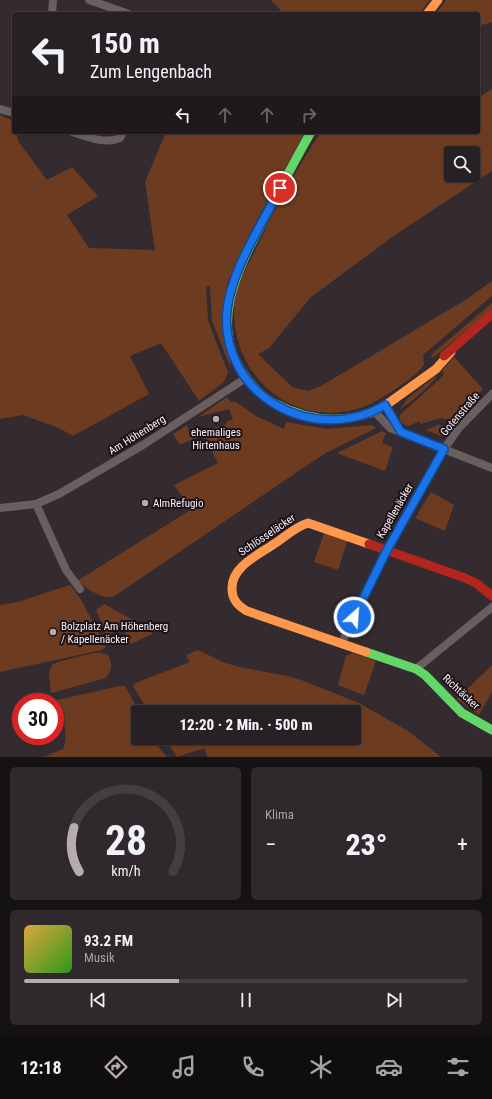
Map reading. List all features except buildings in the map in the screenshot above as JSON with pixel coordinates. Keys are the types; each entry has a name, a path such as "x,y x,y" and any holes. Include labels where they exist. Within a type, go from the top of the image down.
{"street":[{"path":"52,12 53,0"},
{"path":"89,0 123,12"},
{"path":"429,12 438,0"},
{"path":"0,109 12,112"},
{"path":"78,134 94,139 111,140 120,138 122,134"},
{"path":"310,134 250,245 231,290 227,310 227,330 232,351 246,378 256,390 270,402 296,415 313,418 346,419 363,416 385,405 419,380 431,365 451,352 492,314"},
{"name":"Am Höhenberg","path":"0,508 36,504 59,494 138,448 246,378"},
{"name":"Gotenstraße","path":"444,449 459,428 492,394"},
{"path":"385,405 401,432"},
{"path":"374,411 387,426 492,468"},
{"name":"Kapellenäcker","path":"341,644 387,550 444,449"},
{"path":"36,504 66,570 80,589"},
{"name":"Schlösseläcker","path":"341,644 242,609 236,603 232,595 231,586 234,576 243,566 300,525 308,523 465,578 476,583 492,596"},
{"path":"341,644 416,669 492,607"},
{"name":"Richtäcker","path":"416,669 425,675 462,713 492,730"}],"shaded area":[{"path":"271,0 430,0 421,12 282,12"},
{"path":"446,0 492,0 492,22 480,25 480,12 437,12"},
{"path":"492,89 492,171 480,179 480,146 444,146 444,182 475,182 395,235 311,297 269,348 258,354 292,387 308,391 321,386 467,299 492,281 492,296 423,355 424,365 421,369 390,393 367,406 357,409 333,413 310,410 289,403 270,391 255,375 244,356 236,334 234,310 237,289 243,274 294,175 320,134 480,134 480,97"},
{"path":"0,115 12,121 12,134 17,134 18,141 47,180 72,167 98,196 67,215 89,248 155,250 145,182 165,134 304,134 251,231 228,282 223,306 231,369 212,321 210,286 206,287 208,320 228,373 224,382 199,401 161,343 130,356 149,394 73,436 59,428 23,415 0,419"},
{"path":"492,303 492,309 431,358 433,353"},
{"path":"454,357 483,389 478,394 482,398 459,421 441,418 420,424 419,421 409,426 403,424 400,421 400,415 442,377 444,374 442,371"},
{"path":"437,375 420,394 400,409 407,399"},
{"path":"227,397 231,402 236,402 256,416 284,429 286,422 327,429 372,425 376,428 326,453 113,597 98,595 77,581 192,509 174,485 218,463 204,435 179,444 173,434 187,425 190,436 227,424 226,422 233,419 229,409 198,417"},
{"path":"438,425 448,427 451,430 450,433 443,437 426,430"},
{"path":"382,431 386,433 382,443 393,447 385,471 337,453"},
{"path":"431,492 454,505 445,531 415,518"},
{"path":"325,531 348,539 338,570 314,562"},
{"path":"70,585 80,598 106,647 102,650 0,672 0,605 18,602"},
{"path":"104,604 151,630 152,634 131,644 122,627 107,636 96,610"},
{"path":"198,650 225,663 304,681 359,703 408,731 441,757 208,757 204,748 177,757 169,745 361,745 361,705 145,705 133,686 135,683 190,662 186,655"},
{"path":"93,653 101,653 108,655 111,661 111,667 110,673 106,678 51,693 49,673 52,665"},
{"path":"353,653 376,661 364,695 338,685 346,656"},
{"path":"492,665 492,692 479,715 457,699"},
{"path":"125,686 135,705 131,705 131,745 157,745 167,757 44,757 63,749 66,737 64,724 64,698"}],"traffic: fast":[{"path":"310,134 258,231 239,272 232,292 228,314 228,335 233,356 245,376 251,384 271,402 299,414 322,419 346,418 370,413"},
{"path":"366,652 416,669 425,675 462,713 492,730"}],"traffic: slow":[{"path":"429,12 438,0"},
{"path":"370,413 386,405 436,369 451,352"},
{"path":"366,652 247,611 236,602 232,589 236,574 247,562 294,530 308,523 369,544"}],"traffic: jam":[{"path":"444,356 492,314"},
{"path":"369,544 465,578 476,583 492,596"}],"place":[{"name":"ehemaliges Hirtenhaus","path":"216,419"},
{"name":"AlmRefugio","path":"145,503"},
{"name":"Bolzplatz Am Höhenberg / Kapellenäcker","path":"53,632"}],"route":[{"path":"280,188 237,273 231,290 227,310 227,330 229,341 235,359 246,378 256,390 270,402 288,412 305,417 326,419 356,418 369,414 385,405 401,432 444,449 387,550 354,617"}]}
